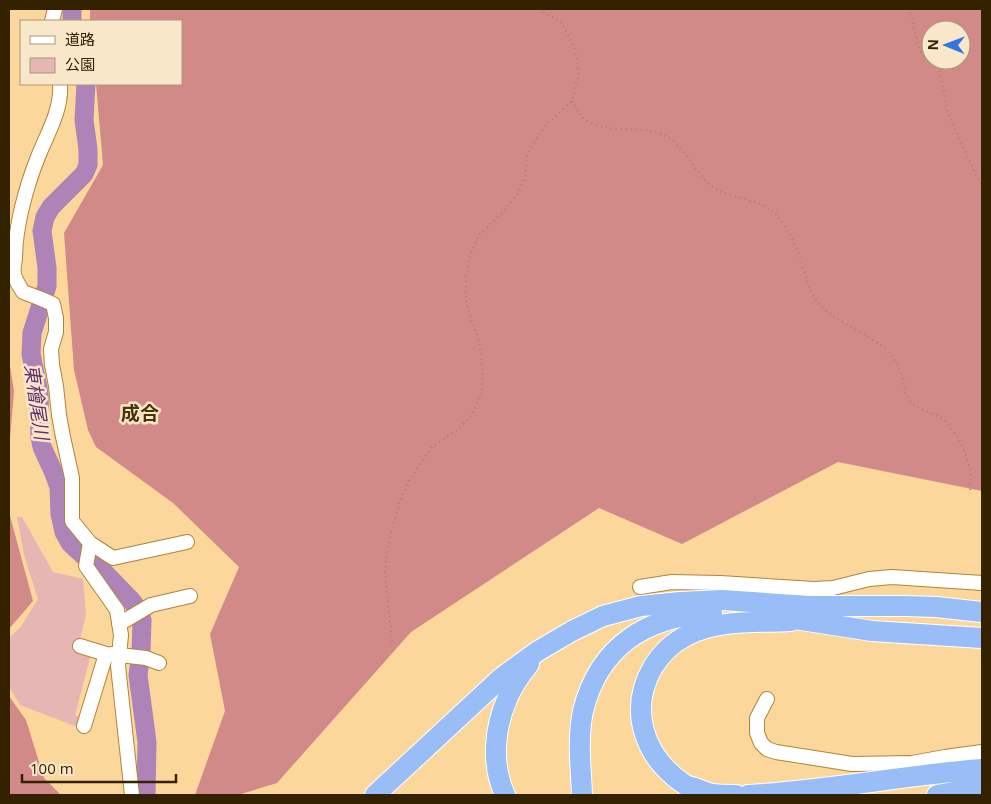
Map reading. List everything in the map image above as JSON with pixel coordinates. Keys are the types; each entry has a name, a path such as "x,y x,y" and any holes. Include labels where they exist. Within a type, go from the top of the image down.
{"highway":[{"path":"375,795 501,678 538,651 572,630 603,616 641,606 722,600 809,606 936,607 982,612"},
{"path":"582,795 580,741 583,712 591,688 602,666 616,650 649,626 692,614 719,612 808,620 872,631 982,638"},
{"path":"736,795 713,794 686,785 665,768 650,746 643,728 641,697 647,678 658,660 670,646 686,636 707,627 736,623 808,620"},
{"path":"505,795 500,784 495,751 500,718 508,696 518,678 538,651"},
{"path":"748,795 982,769"},
{"path":"844,795 982,769"},
{"path":"937,795 982,787"},
{"path":"978,795 982,794"}],"street":[{"path":"60,85 60,93 52,126 38,158 17,229 14,275 23,292 53,304 56,332 51,349 52,365 59,415 72,478 72,521 90,543 113,558 187,542"},
{"path":"84,726 121,635 117,610 86,566 90,543"},
{"path":"640,588 672,582 833,588 869,579 892,577 982,583"},
{"path":"119,624 151,605 190,596"},
{"path":"80,646 113,654 146,658 159,663"},
{"path":"113,654 118,666 132,795"},
{"path":"767,699 757,718 757,733 761,743 767,750 852,764 912,763 945,756 982,752"}],"path":[{"path":"392,642 385,572 387,550 398,506 408,482 432,447 460,428 474,411 482,390 483,372 479,341 470,318 466,300 469,259 478,236 502,213 517,195 525,177 527,156 534,142 547,124 572,102 579,72 575,50 562,23 539,9"},
{"path":"907,9 912,18 919,49 925,58 938,63 948,114 976,175 982,183"},
{"path":"572,102 583,119 600,127 619,130 639,129 658,133 671,140 685,154 700,175 713,187 771,210 784,223 800,258 809,288 820,306 886,350 895,361 902,376 905,395 912,404 941,418 955,433 965,453 971,474 970,494"}],"green space":[{"path":"17,517 22,517 53,572 83,579 86,615 77,651 91,654 75,715 83,718 80,728 20,705 10,688 10,637 20,628 38,599 24,555"}],"shaded area":[{"path":"90,9 982,9 982,491 838,462 682,544 599,508 411,632 277,783 238,795 195,795 225,711 210,634 239,567 173,503 96,447 88,430 74,370 64,233 103,165 96,85 182,85 182,20 90,20"},
{"path":"9,360 14,391 9,451"},
{"path":"9,512 33,601 9,629"},
{"path":"9,696 26,720 44,778 61,795 9,795"}],"waterway":[{"name":"東檜尾川","path":"72,9 72,20"},
{"name":"東檜尾川","path":"86,85 84,120 88,165 84,174 51,207 45,217 42,231 47,268 47,286 32,333 31,354 39,393 40,437 42,447 59,487 60,514 64,532 70,543 99,570 104,572 132,601 142,620 138,675 147,742 146,795"}],"district":[{"name":"成合","path":"140,413"}]}
